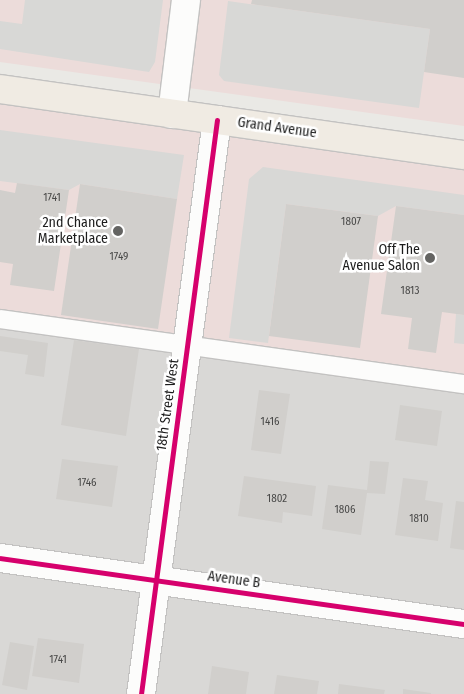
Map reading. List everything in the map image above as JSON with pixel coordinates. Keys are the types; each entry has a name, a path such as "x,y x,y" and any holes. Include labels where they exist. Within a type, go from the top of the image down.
{"main road":[{"name":"Grand Avenue","path":"0,89 464,155"}],"street":[{"path":"172,114 186,0"},
{"name":"18th Street West","path":"141,694 217,120"},
{"name":"Avenue B","path":"0,558 464,624"}],"lane":[{"path":"0,319 464,384"}],"shaded area":[{"path":"0,0 464,0 464,126 0,62"},
{"path":"25,0 163,0 155,62 149,72 0,49 0,21 22,24"},
{"path":"228,1 430,29 419,108 224,81 219,75"},
{"path":"0,89 464,155 464,383 0,317"},
{"path":"0,130 184,155 177,199 80,184 69,190 0,181"},
{"path":"263,167 464,195 464,215 396,206 378,216 286,204 268,343 229,338 249,179"},
{"path":"456,314 464,315 464,344 454,343"},
{"path":"0,319 464,385 464,694 0,694"}],"building":[{"path":"252,0 464,0 464,78 424,72 430,29 251,4"},
{"path":"17,183 69,190 54,291 10,285 13,264 0,262 0,190 15,193"},
{"path":"80,184 177,199 158,329 61,315"},
{"path":"286,204 378,216 360,348 269,336"},
{"path":"396,206 464,215 464,315 442,312 436,353 408,349 412,318 381,314"},
{"path":"0,336 48,343 44,377 25,374 28,355 0,351"},
{"path":"74,340 139,349 126,436 61,425"},
{"path":"259,390 290,394 281,454 251,450"},
{"path":"400,405 442,411 437,446 395,440"},
{"path":"62,459 118,466 112,507 56,499"},
{"path":"370,461 389,462 385,494 367,493 361,535 322,529 328,485 367,490"},
{"path":"244,476 316,486 312,516 283,512 282,523 238,516"},
{"path":"403,478 428,481 425,500 443,503 438,541 395,535"},
{"path":"456,501 464,502 464,550 450,548"},
{"path":"38,638 84,644 79,683 32,676"},
{"path":"10,642 34,646 27,690 2,685"},
{"path":"212,666 249,672 246,694 208,694"},
{"path":"277,675 319,681 317,694 274,694"},
{"path":"339,684 385,690 384,694 338,694"},
{"path":"403,689 431,693 431,694 403,694"}],"cycle path":[{"path":"141,694 217,120"},
{"path":"0,558 464,624"}],"place":[{"name":"2nd Chance Marketplace","path":"118,231"},
{"name":"Off The Avenue Salon","path":"430,258"}]}
